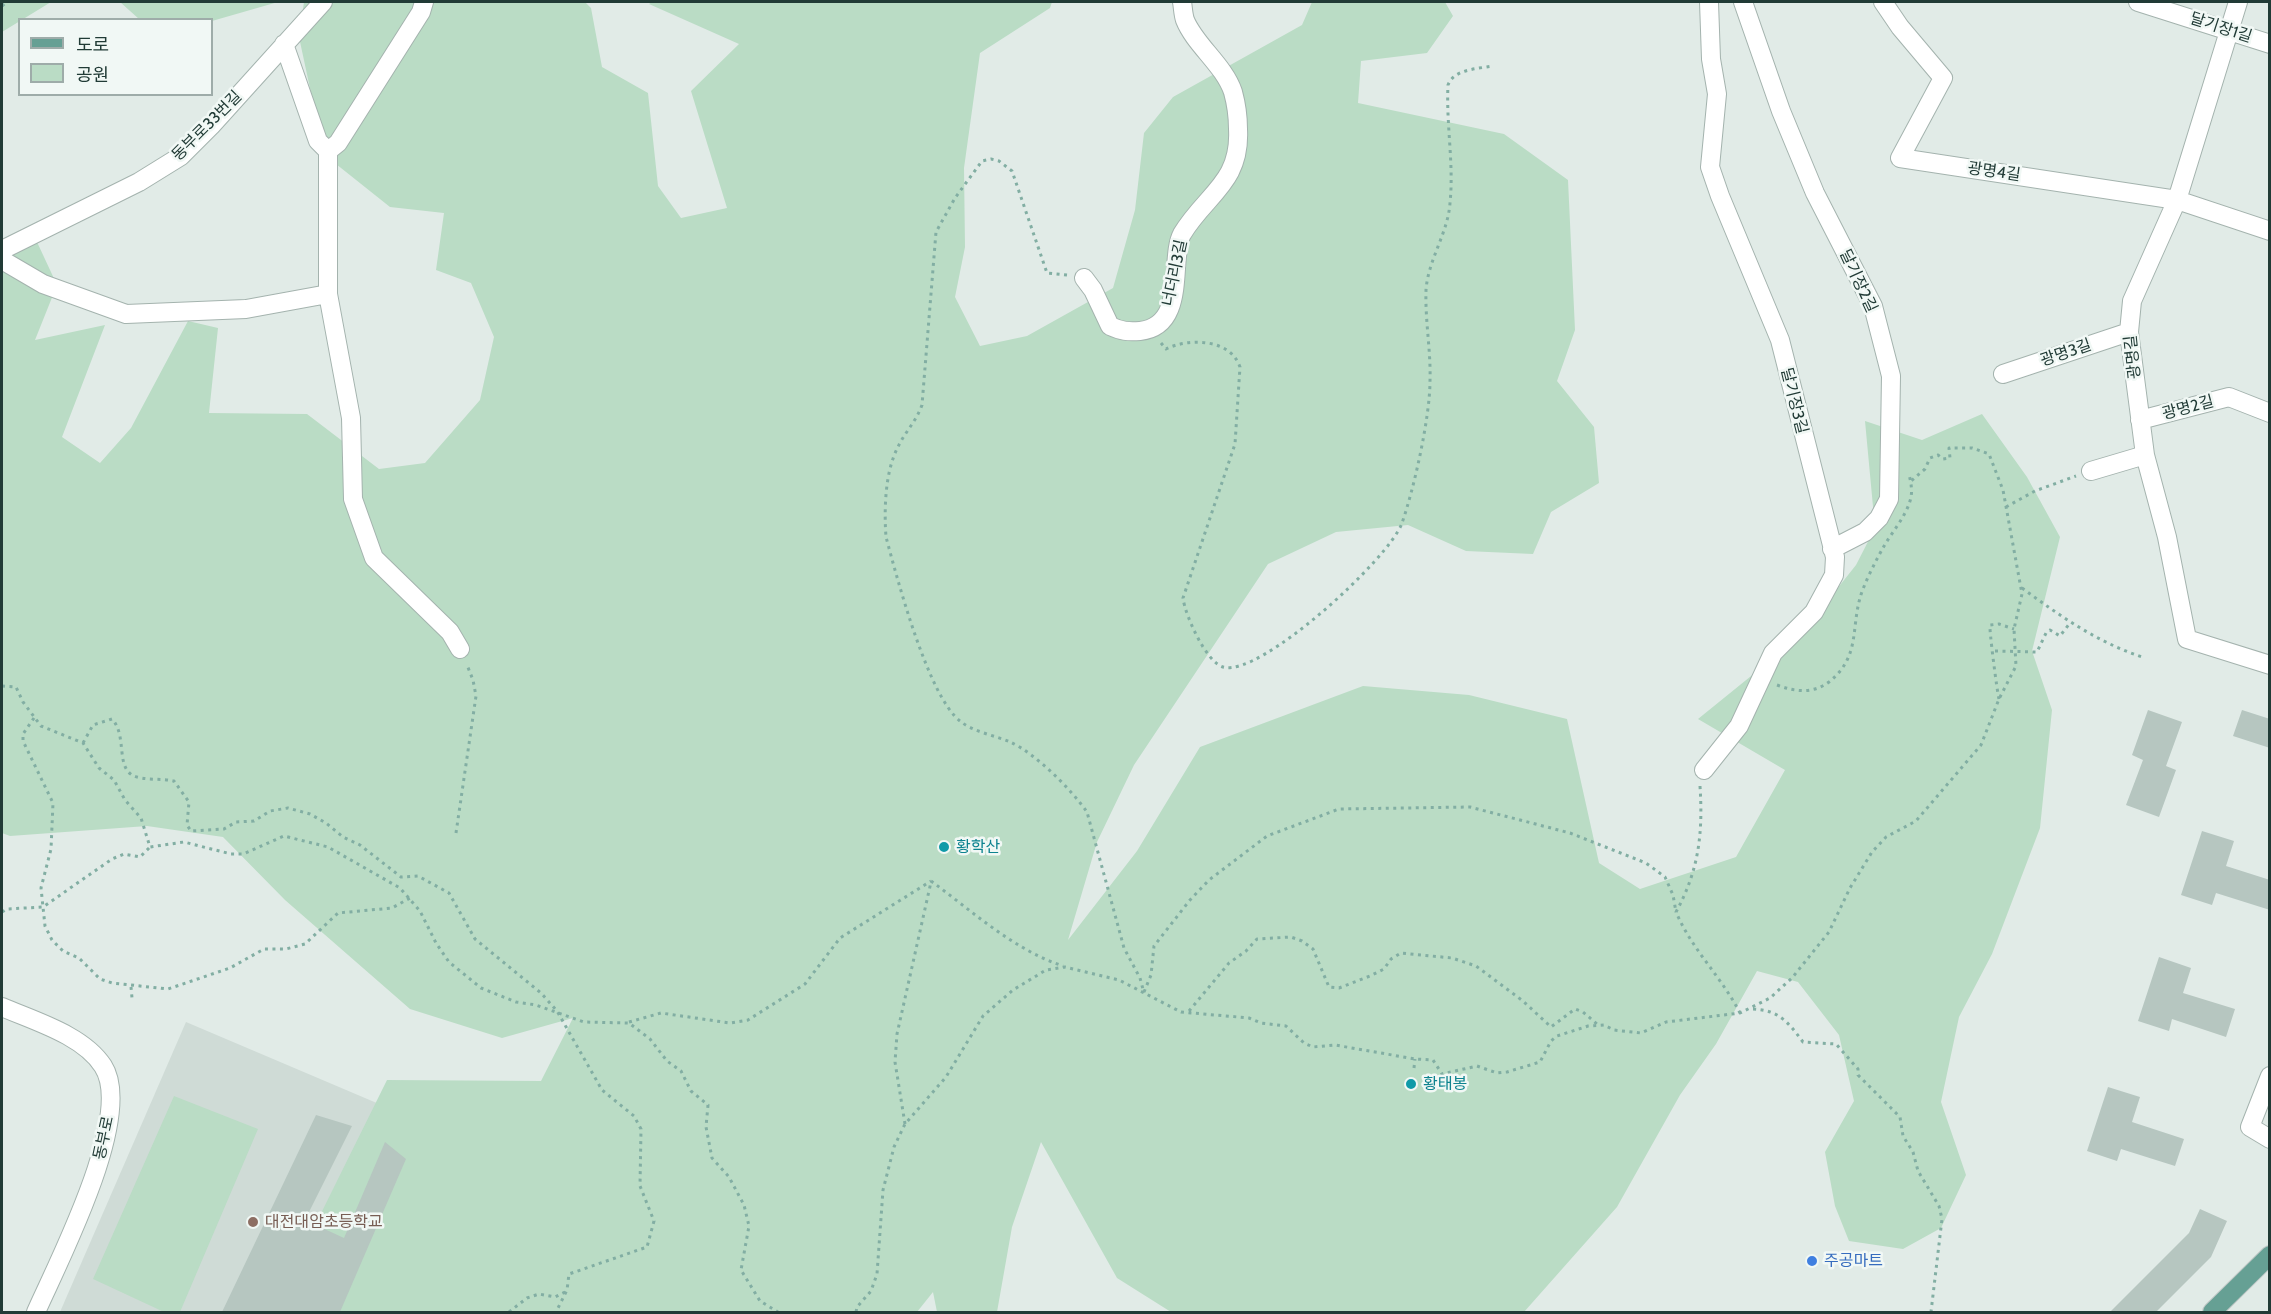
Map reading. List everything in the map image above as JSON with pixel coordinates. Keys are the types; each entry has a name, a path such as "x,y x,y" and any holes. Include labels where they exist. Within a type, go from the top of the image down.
{"main road":[{"path":"2212,1312 2270,1256"}],"street":[{"name":"동부로33번길","path":"2,250 139,182 181,156 323,2"},
{"path":"328,151 338,143 421,12 424,2"},
{"name":"너더리3길","path":"1150,330 1165,317 1175,288 1181,236 1227,179 1238,153 1239,127 1233,92 1186,20 1182,2"},
{"name":"달기장3길","path":"1704,770 1739,726 1773,653 1814,612 1834,574 1835,557 1780,340 1710,167 1717,94 1711,59 1709,2"},
{"name":"달기장2길","path":"1743,2 1781,111 1815,193 1873,306 1891,376 1889,499 1879,518 1865,532 1832,549"},
{"name":"광명4길","path":"1883,2 1900,27 1943,78 1900,158 2177,200 2270,231"},
{"name":"달기장1길","path":"2138,2 2270,44"},
{"name":"광명길","path":"2238,2 2177,200 2132,301 2129,332 2145,454 2167,537 2187,639 2270,665"},
{"path":"284,44 318,141 328,151 328,294 351,418 353,499 363,533 374,558 450,632 460,649"},
{"path":"2,260 43,284 126,314 246,309 328,294"},
{"path":"1084,278 1093,290 1110,326 1123,332 1150,330"},
{"name":"광명3길","path":"2003,374 2129,332"},
{"name":"광명2길","path":"2140,420 2229,397 2270,413"},
{"path":"2091,471 2145,454"},
{"name":"동부로","path":"2,1007 67,1037 91,1052 104,1067 110,1084 111,1103 98,1168 40,1311"},
{"path":"2270,1076 2250,1127 2270,1139"}],"path":[{"path":"2,6 8,2"},
{"path":"1150,330 1166,349 1184,341 1202,342 1234,356 1240,367 1235,444 1183,598 1189,619 1212,659 1223,667 1240,667 1263,656 1326,610 1385,548 1401,526 1430,399 1426,288 1450,204 1448,85 1455,75 1492,66"},
{"path":"1084,278 1047,273 1012,171 999,161 982,161 955,198 936,232 922,405 917,419 893,458 886,513 886,537 930,676 948,709 967,726 1027,752 1073,794 1087,812 1124,948 1140,978 1144,993"},
{"path":"1188,1012 1195,1008 1208,986 1229,963 1246,951 1257,939 1291,937 1313,949 1329,987 1339,988 1370,976 1384,969 1391,959 1401,953 1433,955 1476,966 1523,1001 1551,1027 1575,1010 1583,1012 1598,1024 1626,1033 1641,1033 1666,1022 1740,1012 1751,1009 1770,998 1792,978 1829,932 1850,888 1872,852 1886,837 1916,821 1981,745 1999,699 2016,666 2017,651 2014,629 2022,588 1995,464 1989,454 1981,450 1949,448 1950,458 1943,459 1938,455 1930,458 1924,470 1911,481"},
{"path":"1761,680 1792,690 1807,692 1830,681 1840,668 1853,648 1860,598 1883,548 1910,502 1911,481 1907,470"},
{"path":"2006,507 2035,491 2091,471"},
{"path":"2022,588 2070,623 2121,650 2142,657"},
{"path":"1994,651 2037,652 2046,633 2050,630 2060,636 2070,623"},
{"path":"1999,699 1994,651 1988,632 1990,625 2014,629"},
{"path":"456,833 476,696 473,680 460,649"},
{"path":"2,686 16,687 41,726 83,743 99,768 114,780 125,801 141,818 150,847"},
{"path":"34,718 23,734 23,741 53,803 54,814 51,849 41,888 45,926 52,940 63,951 79,958 100,979 132,987 168,989 230,968 264,949 286,949 305,944 338,913 392,908 410,898"},
{"path":"83,743 93,725 112,719 121,734 122,756 126,769 132,775 174,781 189,802 187,825 191,831 224,829 236,822 254,821 270,811 288,808 310,814 326,823 343,837 360,845 401,877 418,876 438,885 449,893 475,939 541,993 557,1011 602,1090 634,1116 641,1129 640,1186 654,1221 647,1247 569,1274 567,1290 556,1312"},
{"path":"1676,912 1697,861 1701,841 1700,786 1704,770"},
{"path":"1144,993 1151,975 1154,946 1190,900 1209,880 1267,836 1339,809 1470,807 1578,836 1646,862 1665,877 1685,934 1700,957 1718,974 1740,1012"},
{"path":"2,912 7,909 43,907 112,859 124,854 140,857 150,847 184,842 231,854 243,854 284,836 295,837 341,854 400,888 420,911 442,953 469,980 495,994 557,1011 584,1022 629,1023 661,1013 730,1023 748,1020 805,984 840,938 932,881"},
{"path":"932,881 1041,959 1119,980 1180,1012 1249,1018 1261,1023 1286,1026 1304,1043 1313,1047 1335,1045 1433,1060 1442,1074 1477,1066 1497,1073 1540,1062 1551,1041 1557,1036 1598,1024"},
{"path":"905,1124 895,1062 897,1034 932,881"},
{"path":"856,1312 857,1307 871,1291 877,1274 883,1190 894,1147 905,1124 946,1077 983,1016 1013,990 1046,970 1065,967"},
{"path":"132,987 132,998"},
{"path":"1751,1009 1770,1009 1778,1014 1803,1042 1836,1044 1841,1053 1858,1069 1858,1075 1900,1117 1903,1136 1913,1152 1918,1171 1940,1206 1942,1218 1931,1312"},
{"path":"629,1023 650,1039 667,1061 681,1071 691,1091 708,1105 706,1127 712,1158 729,1177 744,1204 749,1226 741,1270 760,1300 778,1312"},
{"path":"1414,1068 1415,1059"},
{"path":"509,1312 527,1298 539,1294 555,1297 567,1290"}],"shaded area":[{"name":"대전대암초등학교","path":"186,1022 445,1132 367,1312 60,1312"}],"green space":[{"path":"2,2 51,2 25,18 18,18 18,22 2,32"},
{"path":"120,2 278,2 213,21 213,18 138,18"},
{"path":"304,2 585,2 591,8 602,67 648,93 658,186 681,218 727,208 691,91 739,44 649,4 652,2 1052,2 1050,8 980,53 964,168 965,247 955,297 980,346 1027,336 1113,288 1135,210 1144,133 1173,97 1302,25 1312,2 1445,2 1453,16 1427,53 1361,61 1358,103 1504,134 1568,180 1575,330 1557,381 1594,427 1599,483 1551,512 1533,554 1466,551 1408,525 1336,532 1268,564 1134,765 1097,842 1068,940 1137,851 1200,747 1363,686 1469,695 1567,719 1599,863 1640,889 1736,857 1785,770 1698,719 1798,638 1856,565 1875,528 1865,421 1922,440 1982,414 2027,477 2060,537 2032,651 2052,710 2040,828 1992,954 1959,1017 1941,1102 1966,1175 1941,1228 1903,1249 1849,1241 1835,1206 1825,1152 1854,1101 1839,1035 1798,982 1757,971 1716,1044 1680,1095 1617,1207 1524,1312 1171,1312 1117,1278 1041,1142 1012,1227 997,1312 937,1312 933,1292 917,1312 316,1312 286,1284 387,1080 541,1081 573,1018 502,1038 410,1009 285,900 223,837 147,826 10,836 2,833 2,247 37,242 57,285 35,340 105,325 62,437 100,463 131,428 188,321 218,328 209,413 307,414 379,469 425,463 480,400 494,337 471,283 436,270 444,213 390,207 336,164 314,107 299,37"},
{"path":"174,1096 258,1129 180,1312 164,1312 93,1279"}],"building":[{"path":"2148,710 2182,722 2166,766 2176,770 2159,817 2126,805 2143,760 2132,755"},
{"path":"2242,710 2270,719 2270,748 2233,736"},
{"path":"2202,831 2234,841 2226,866 2270,880 2270,910 2216,893 2212,905 2181,895"},
{"path":"2159,957 2191,968 2183,993 2235,1009 2226,1037 2172,1019 2169,1031 2138,1021"},
{"path":"2108,1087 2140,1097 2132,1122 2184,1139 2175,1166 2121,1149 2117,1161 2087,1151"},
{"path":"316,1115 352,1126 305,1220 344,1238 385,1142 406,1159 340,1312 222,1312"},
{"path":"2200,1209 2227,1221 2211,1257 2156,1312 2110,1312 2189,1233"}],"place":[{"name":"황학산","path":"944,847"},
{"name":"황태봉","path":"1411,1084"},
{"name":"대전대암초등학교","path":"253,1222"},
{"name":"주공마트","path":"1812,1261"}]}
